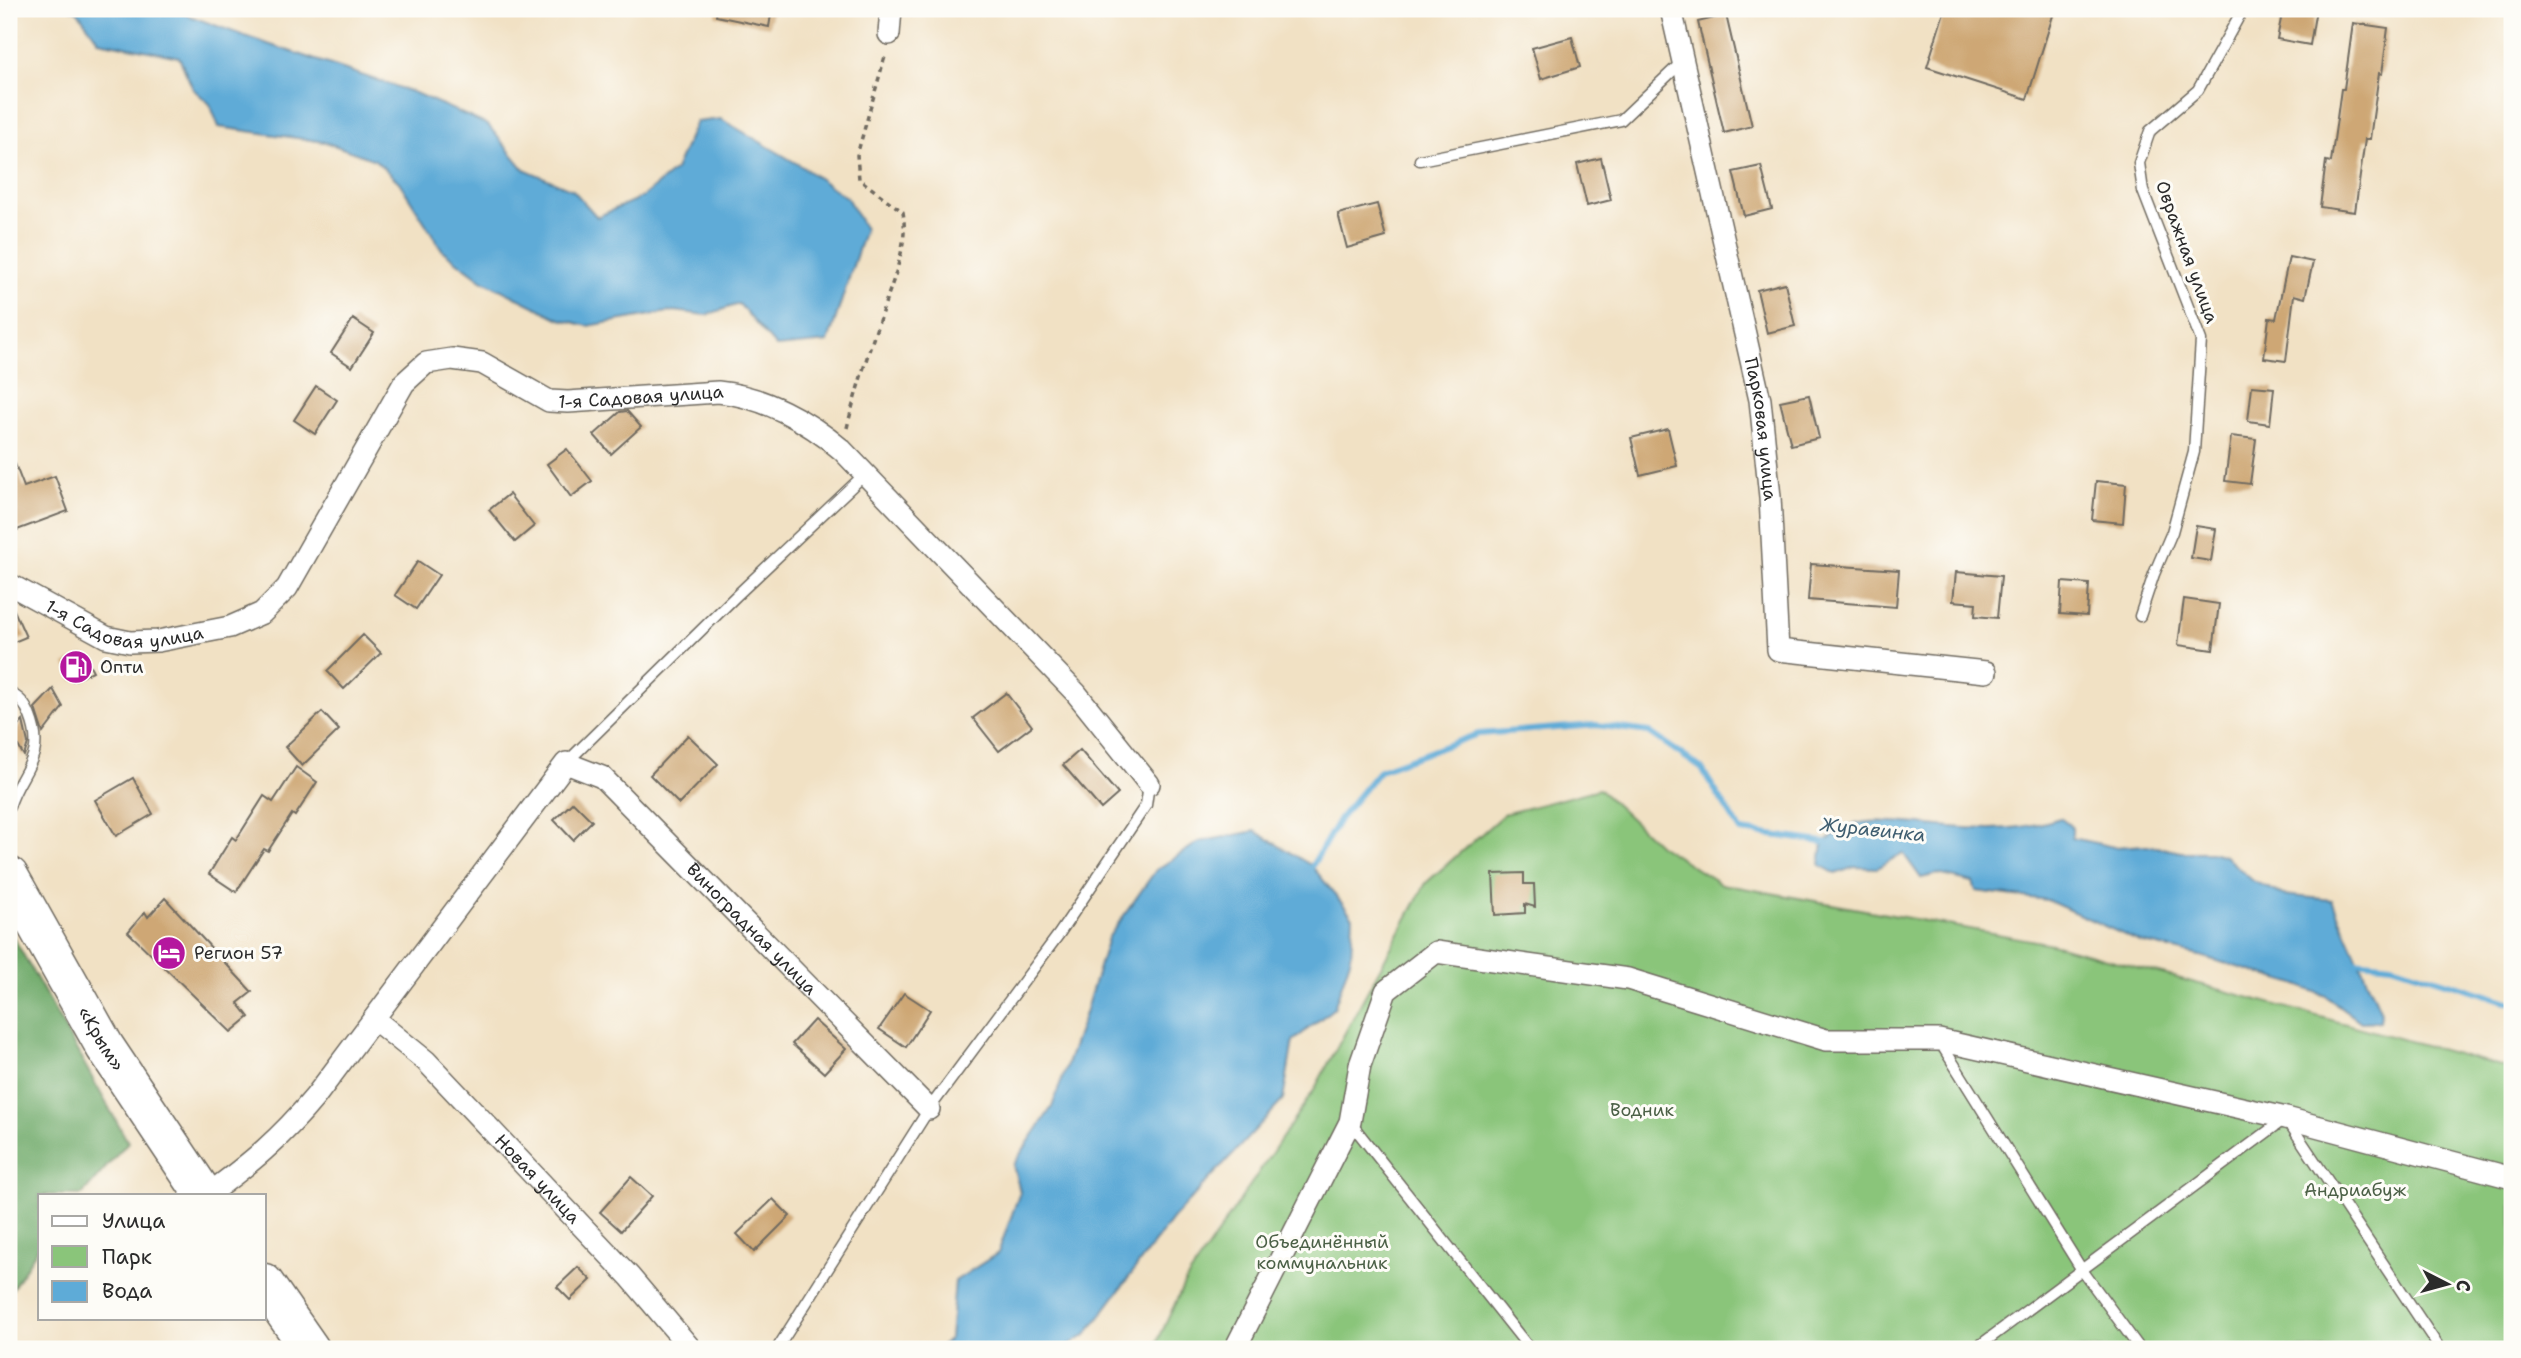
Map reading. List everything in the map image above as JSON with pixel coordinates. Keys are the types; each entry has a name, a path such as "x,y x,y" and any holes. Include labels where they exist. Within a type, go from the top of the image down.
{"highway":[{"name":"«Крым»","path":"9,876 105,1047 204,1194"},
{"path":"9,906 105,1047"},
{"path":"266,1286 310,1349"}],"street":[{"path":"890,34 891,9"},
{"name":"Парковая улица","path":"1671,9 1760,400 1770,497 1779,650 1986,672"},
{"name":"1-я Садовая улица","path":"9,584 106,637 130,642 158,640 230,627 262,613 286,588 404,383 426,363 452,359 482,363 549,401 718,392 741,394 766,403 824,434 842,450 1076,693 1149,784"},
{"path":"206,1194 255,1160 286,1132 566,763"},
{"name":"Виноградная улица","path":"566,763 602,777 929,1109"},
{"path":"1235,1349 1350,1122 1360,1065 1386,991 1436,952 1628,979 1826,1040 1939,1040 2286,1118 2512,1178"},
{"name":"Новая улица","path":"374,1019 425,1061 630,1277 691,1349"}],"lane":[{"name":"Овражная улица","path":"2140,616 2172,532 2194,452 2201,340 2143,191 2139,163 2150,131 2198,90 2243,9"},
{"path":"1420,160 1621,120 1683,61"},
{"path":"566,763 865,474"},
{"path":"9,693 27,706 37,733 35,752 9,807"},
{"path":"777,1349 929,1109 1074,912 1146,805 1149,784"},
{"path":"1939,1040 2082,1270 2140,1349"},
{"path":"1975,1349 2286,1118 2440,1349"},
{"path":"1350,1122 1530,1349"}],"path":[{"path":"842,450 855,392 900,258 906,226 903,212 859,179 858,155 890,34"}],"green space":[{"name":"Водник","path":"1599,789 1659,845 1721,884 2052,944 2512,1069 2512,1349 1154,1349 1185,1282 1314,1090 1426,883 1504,814"},
{"path":"9,929 128,1142 83,1194 38,1194 38,1248 9,1294"}],"water":[{"path":"71,9 171,9 415,93 488,125 524,169 573,190 597,217 642,197 675,170 696,122 721,119 801,166 847,198 865,229 828,342 776,347 739,304 706,315 674,311 588,326 560,319 483,281 443,251 399,182 375,160 325,142 219,127 210,104 193,89 179,57 99,41 77,11"},
{"path":"2060,818 2072,827 2072,838 2114,847 2147,845 2181,852 2211,852 2225,856 2253,881 2283,895 2332,900 2381,1012 2380,1021 2361,1022 2326,996 2292,983 2200,956 2140,942 2047,900 1976,891 1973,882 1938,874 1921,878 1903,853 1877,868 1854,867 1836,874 1820,865 1823,843 1856,824 1887,822 1991,829 2026,826"},
{"path":"1255,831 1312,866 1353,917 1351,957 1334,1008 1293,1041 1283,1100 1173,1218 1086,1335 1062,1349 939,1349 950,1338 955,1281 998,1253 1020,1192 1013,1165 1052,1107 1108,938 1156,870 1199,842"}],"building":[{"path":"717,9 772,9 769,27 716,16"},
{"path":"1945,9 2055,9 2027,99 1927,67"},
{"path":"2283,9 2316,9 2310,45 2277,39"},
{"path":"1726,15 1752,126 1724,133 1698,22"},
{"path":"2353,23 2388,28 2370,139 2365,139 2355,212 2320,207 2326,161 2331,162"},
{"path":"1572,37 1580,67 1541,79 1532,48"},
{"path":"1601,158 1611,200 1587,206 1577,164"},
{"path":"1761,166 1772,209 1744,216 1733,172"},
{"path":"1377,204 1386,237 1347,248 1338,214"},
{"path":"2289,257 2313,262 2305,298 2294,295 2286,361 2264,358 2269,318 2276,319"},
{"path":"1785,283 1795,326 1767,333 1757,290"},
{"path":"353,319 374,333 352,367 331,353"},
{"path":"316,386 337,400 315,434 294,420"},
{"path":"2252,386 2274,388 2270,424 2248,421"},
{"path":"1809,395 1819,438 1791,445 1780,401"},
{"path":"627,411 641,427 611,454 594,435 620,412"},
{"path":"1668,429 1677,466 1640,475 1631,438"},
{"path":"2231,436 2256,439 2250,484 2225,481"},
{"path":"567,449 592,481 571,497 547,464"},
{"path":"10,451 24,487 55,476 68,511 9,533"},
{"path":"2096,481 2126,484 2123,523 2092,520"},
{"path":"509,494 534,526 515,542 489,510"},
{"path":"2196,526 2216,529 2211,561 2191,558"},
{"path":"418,561 439,575 416,609 395,595"},
{"path":"1811,564 1899,570 1896,607 1808,600"},
{"path":"1956,572 2001,576 1997,618 1975,616 1976,603 1953,601"},
{"path":"2062,582 2089,584 2087,616 2060,614"},
{"path":"9,599 26,637 9,644"},
{"path":"2184,599 2219,604 2213,650 2178,645"},
{"path":"363,635 381,653 344,689 327,671"},
{"path":"84,654 93,671 73,681 65,664"},
{"path":"53,689 63,707 43,733 35,708"},
{"path":"1006,693 1032,726 999,751 973,718"},
{"path":"322,712 339,730 302,766 285,747"},
{"path":"23,721 28,743 24,756 11,734"},
{"path":"688,735 718,764 679,804 650,775"},
{"path":"1080,750 1118,794 1101,809 1063,765"},
{"path":"296,767 317,782 268,851 264,849 236,892 209,874 232,837 236,840 264,796 273,802"},
{"path":"133,778 153,814 116,836 95,800"},
{"path":"573,802 592,821 573,840 554,820"},
{"path":"1524,873 1524,884 1534,884 1535,907 1525,904 1525,913 1495,915 1493,874"},
{"path":"165,898 252,992 238,1003 249,1017 231,1032 128,932 145,912 148,917"},
{"path":"904,993 930,1010 906,1047 879,1029"},
{"path":"814,1020 846,1049 824,1073 792,1044"},
{"path":"631,1177 652,1196 621,1231 600,1212"},
{"path":"773,1199 790,1216 754,1252 737,1234"},
{"path":"578,1267 591,1280 570,1300 557,1287"}],"waterway":[{"name":"Журавинка","path":"1312,866 1340,818 1380,770 1478,734 1596,725 1649,732 1701,768 1741,831 1830,843"},
{"name":"Журавинка","path":"2354,961 2392,965 2512,1003"}],"place":[{"name":"Опти","path":"76,667"},
{"name":"Регион 57","path":"169,953"}],"park label":[{"name":"Андриабуж","path":"2355,1190"},
{"name":"Объединённый коммунальник","path":"1322,1252"}]}
